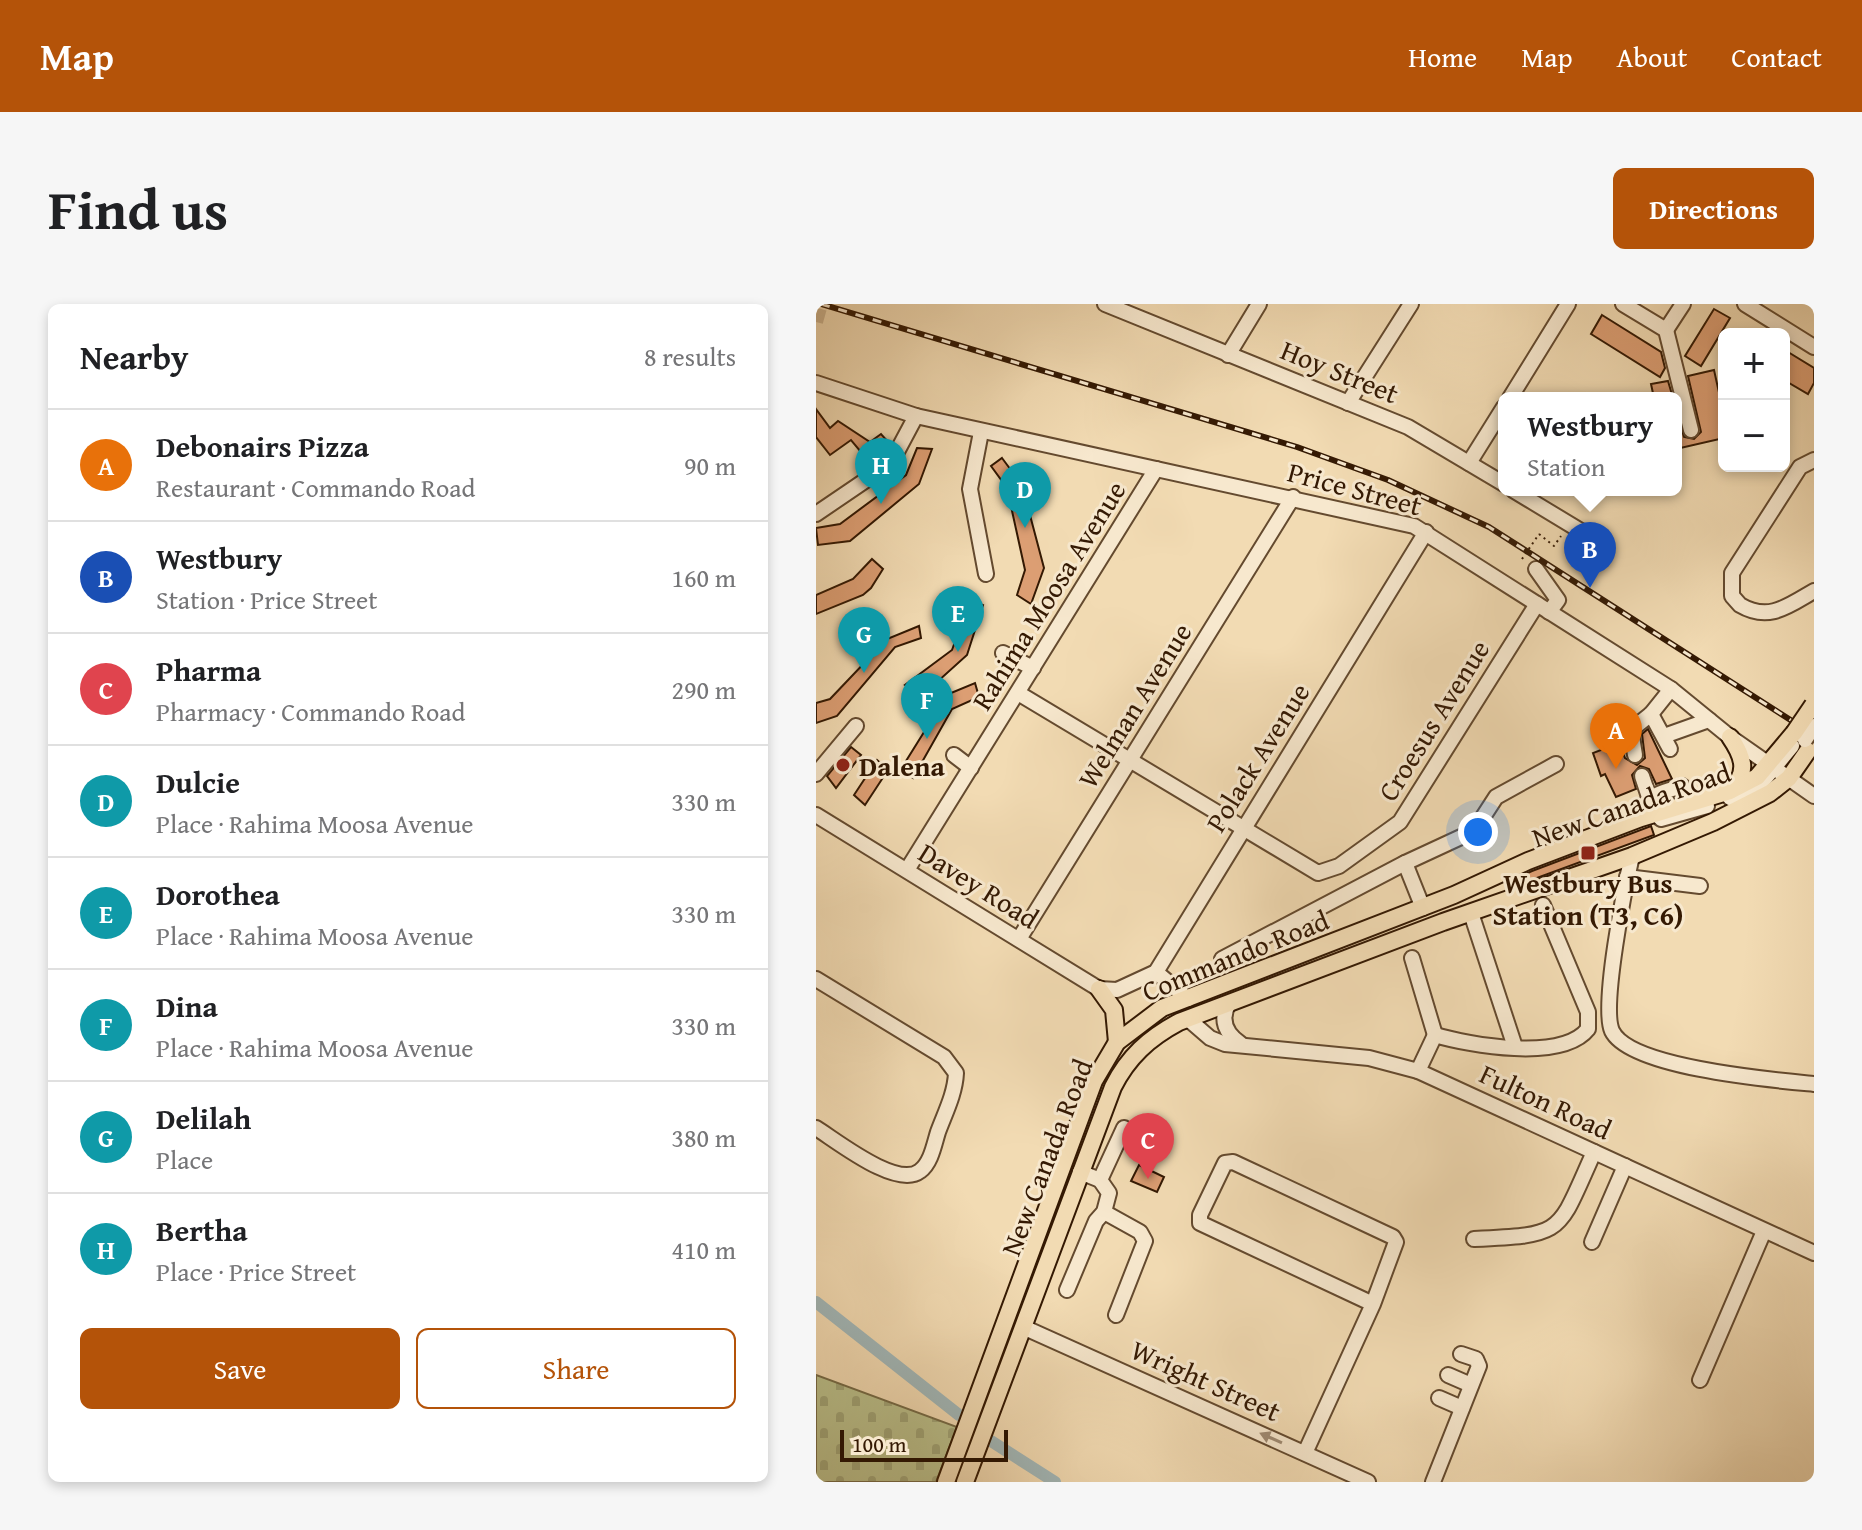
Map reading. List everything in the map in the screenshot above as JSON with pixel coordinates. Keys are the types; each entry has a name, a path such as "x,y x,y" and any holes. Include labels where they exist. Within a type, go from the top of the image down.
{"main road":[{"path":"1779,772 1804,740 1814,704"},
{"path":"1730,737 1743,770 1730,791"},
{"path":"1779,772 1804,740"},
{"name":"Commando Road","path":"949,1482 1089,1095 1117,1042 1151,1014 1423,908 1528,861 1641,818 1730,791 1757,777 1779,772"},
{"name":"Commando Road","path":"963,1482 1113,1087 1130,1058 1162,1031 1188,1019 1632,856 1713,822 1770,793 1779,772"},
{"path":"1099,989 1114,1010 1117,1042"}],"street":[{"name":"Hoy Street","path":"1106,304 1420,432 1498,480"},
{"path":"1228,355 1259,304"},
{"path":"1348,403 1411,304"},
{"path":"1514,392 1568,304"},
{"path":"1623,304 1666,330 1682,392"},
{"path":"1666,330 1683,304"},
{"path":"1745,304 1814,347"},
{"name":"Price Street","path":"816,383 916,416 981,432 1400,521 1426,532 1671,689 1730,737 1814,796"},
{"path":"1682,394 1691,430"},
{"path":"816,514 891,463 916,416"},
{"path":"1469,463 1498,417"},
{"path":"981,432 970,489 986,574"},
{"path":"1814,460 1800,467 1732,573 1730,588 1740,605 1766,614 1781,610 1814,591"},
{"name":"Rahima Moosa Avenue","path":"907,870 1156,469"},
{"path":"1523,496 1599,542"},
{"name":"Welman Avenue","path":"1019,939 1293,497"},
{"name":"Polack Avenue","path":"1156,972 1426,532"},
{"path":"1536,569 1558,600 1543,608"},
{"name":"Croesus Avenue","path":"1243,830 1318,873 1339,866 1400,822 1543,608"},
{"path":"1003,653 1033,668"},
{"path":"1635,755 1631,730 1651,714 1671,689"},
{"path":"1018,693 1243,830"},
{"path":"1651,714 1667,743 1709,720"},
{"path":"1804,740 1814,714"},
{"path":"816,774 856,726"},
{"path":"1804,740 1814,726"},
{"path":"954,755 971,768"},
{"path":"1222,959 1405,863 1474,831 1496,797 1556,764"},
{"name":"New Canada Road","path":"949,1482 1100,1084 1111,1060 1138,1030 1183,1007 1466,897 1529,867 1750,790 1779,772"},
{"name":"New Canada Road","path":"963,1482 1108,1082 1116,1066 1140,1040 1163,1024 1192,1011 1672,833 1755,795 1779,772"},
{"path":"1642,776 1649,797"},
{"path":"1641,818 1642,807 1649,797 1682,786 1689,804"},
{"name":"Davey Road","path":"816,815 1099,989 1117,990 1156,972"},
{"path":"1632,856 1611,994 1609,1019 1613,1033 1628,1048 1670,1063 1814,1084"},
{"path":"1405,863 1423,908"},
{"path":"1627,877 1700,886"},
{"path":"1435,1035 1481,1045 1515,1047 1567,1041 1588,1029 1588,1012 1543,905"},
{"path":"1471,913 1515,1047"},
{"path":"1412,958 1435,1035 1418,1071"},
{"path":"1156,972 1188,999"},
{"path":"816,979 950,1061 956,1073 954,1091 927,1164 913,1175 899,1176 884,1170 816,1128"},
{"path":"1229,1003 1224,1015 1226,1028 1241,1044"},
{"name":"Fulton Road","path":"1188,1019 1216,1042 1369,1058 1418,1071 1814,1253"},
{"path":"1100,1180 1124,1128"},
{"path":"1474,1239 1535,1237 1556,1228 1594,1152"},
{"path":"1305,1453 1373,1304 1396,1246 1393,1237 1233,1162 1225,1163 1200,1215 1200,1223 1373,1304"},
{"path":"1592,1242 1625,1166"},
{"path":"1067,1290 1096,1221 1104,1212 1109,1193 1100,1180 1080,1172"},
{"path":"1104,1212 1140,1232 1145,1241 1116,1315"},
{"path":"1700,1380 1764,1231"},
{"name":"Wright Street","path":"1023,1327 1368,1482"},
{"path":"1433,1482 1478,1361 1461,1354"},
{"path":"1448,1375 1471,1385"},
{"path":"1439,1398 1462,1408"}],"path":[{"path":"1522,559 1539,534 1554,546"}],"green space":[{"path":"816,1375 957,1427 936,1482 816,1482"}],"building":[{"path":"1714,309 1730,318 1724,328 1718,328 1718,338 1701,366 1685,356"},
{"path":"1602,315 1661,352 1665,368 1660,377 1591,334"},
{"path":"1790,353 1814,368 1814,383 1808,394 1790,384"},
{"path":"1714,370 1718,388 1718,439 1682,448 1682,430 1684,437 1694,439 1701,432 1688,376"},
{"path":"1668,381 1671,392 1653,392 1651,384"},
{"path":"816,409 830,428 838,421 870,442 881,434 890,444 871,464 851,440 830,455 816,437"},
{"path":"917,448 932,449 919,484 850,541 818,545 816,528 840,524 906,475"},
{"path":"1002,458 1022,485 1044,568 1031,604 1017,595 1025,570 1007,488 991,466"},
{"path":"872,559 883,569 871,588 863,595 816,614 816,595 853,579"},
{"path":"970,600 983,605 967,655 916,701 913,690 905,685 952,650"},
{"path":"919,626 921,638 895,647 837,716 816,723 816,703 830,699 887,639"},
{"path":"975,683 979,697 952,709 913,778 901,769 944,700 949,702 951,693"},
{"path":"1648,729 1672,779 1656,784 1649,769 1640,766 1632,775 1636,789 1616,797 1605,774 1601,776 1593,753 1619,743 1625,758 1637,765 1645,758 1642,734"},
{"name":"Dalena","path":"851,747 861,755 836,788 827,776"},
{"path":"877,760 888,770 865,805 854,795"},
{"name":"Westbury Bus Station (T3, C6)","path":"1651,826 1654,835 1526,882 1523,875 1532,871"},
{"path":"1139,1165 1164,1177 1157,1192 1131,1181"}],"waterway":[{"path":"816,1302 959,1415"},
{"path":"991,1441 1055,1482"}],"tunnel":[{"path":"816,322 821,304"}],"railway":[{"path":"821,304 1297,447 1388,480 1489,527 1814,735"}],"place":[{"name":"Bertha","path":"881,504"},
{"name":"Dulcie","path":"1025,528"},
{"name":"Westbury","path":"1590,588"},
{"name":"Dorothea","path":"958,652"},
{"name":"Delilah","path":"864,673"},
{"name":"Dina","path":"927,739"},
{"name":"Dalena","path":"843,765"},
{"name":"Debonairs Pizza","path":"1616,769"},
{"name":"Westbury Bus Station (T3, C6)","path":"1588,853"},
{"name":"Pharma","path":"1148,1179"}]}
